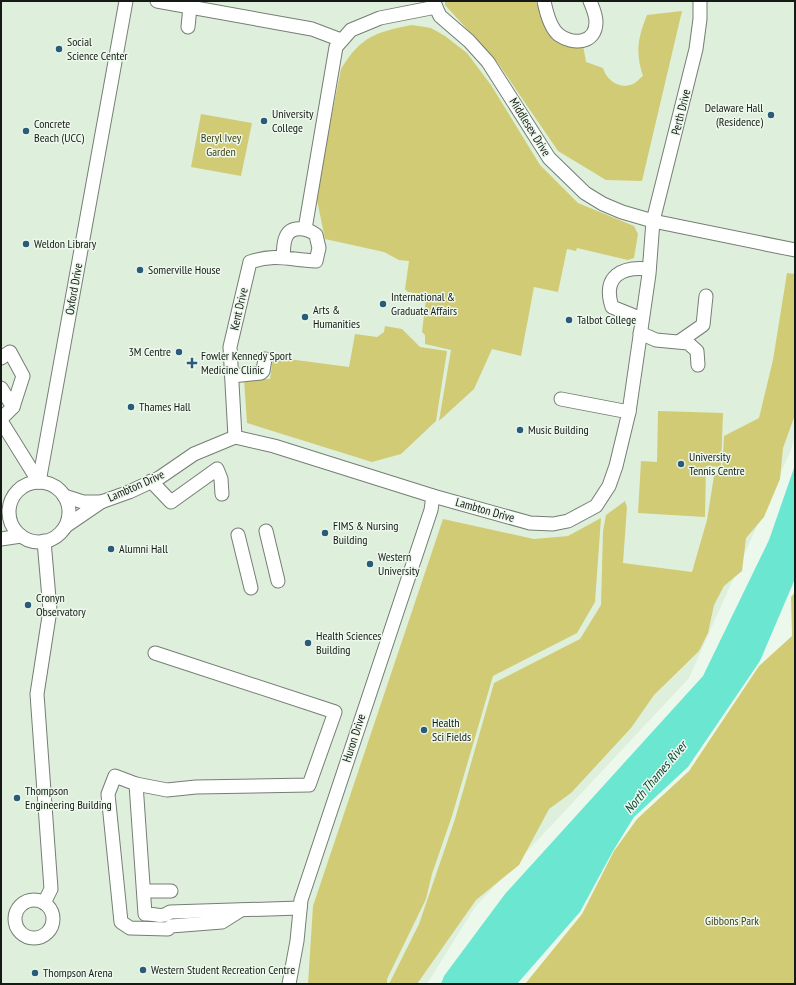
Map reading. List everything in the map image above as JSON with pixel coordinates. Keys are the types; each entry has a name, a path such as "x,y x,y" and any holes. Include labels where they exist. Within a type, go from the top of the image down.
{"street":[{"name":"Oxford Drive","path":"39,482 126,1"},
{"path":"157,1 312,29 341,40"},
{"path":"544,1 546,12 559,34 575,42 583,42 589,38 594,31 596,23 590,1"},
{"name":"Perth Drive","path":"653,221 696,48 700,19 700,1"},
{"path":"283,256 286,237 292,231 305,229 336,47 351,30 380,18 435,4"},
{"name":"Middlesex Drive","path":"435,4 440,16 469,41 488,62 549,158 585,193 603,204 653,221 795,250"},
{"path":"188,26 190,7"},
{"name":"Lambton Drive","path":"66,526 100,502 129,492 151,481 194,454 235,437 274,446 433,496 530,523 553,524 568,521 596,506 609,486 616,466 629,412 649,269 653,221"},
{"name":"Kent Drive","path":"235,437 230,347 250,262 264,258 283,256 316,261 319,242 315,234 305,229"},
{"path":"642,319 612,306 608,295 613,278 621,272 636,267 649,269"},
{"path":"684,342 703,326 706,296"},
{"path":"640,333 656,340 684,342 707,335"},
{"path":"684,342 697,351 698,365"},
{"path":"1,358 10,352 23,376 13,407 1,420 7,440 39,482"},
{"path":"232,376 261,373 263,371 265,360"},
{"path":"1,388 13,407"},
{"path":"562,399 629,412"},
{"path":"151,481 171,502 217,469 221,479 222,494"},
{"path":"1,539 21,536 34,541 44,541 58,535 66,526 69,516 68,504 63,493 50,484 39,482 27,484 18,491 6,510 10,515 13,526 21,536"},
{"name":"Lambton Drive","path":"63,493 83,502 100,502"},
{"name":"Huron Drive","path":"289,984 297,941 300,900 430,510 433,496"},
{"path":"266,531 278,581"},
{"path":"238,535 251,588"},
{"path":"44,541 50,610 37,694 51,889 44,903"},
{"path":"155,652 335,712 308,785 196,787 167,790 136,784 115,776 108,794 120,922 130,928 150,928 154,923 167,922 171,926 222,922 242,910"},
{"path":"136,784 145,914 149,914 156,909 165,909 170,912 300,908"},
{"path":"144,891 171,891"}],"shaded area":[{"name":"Western University","path":"1,1 795,1 795,437 791,450 689,678 475,907 427,984 1,984"}],"green space":[{"path":"445,1 535,1 551,27 583,45 586,62 603,68 610,80 623,86 633,84 643,76 638,52 641,31 647,15 682,11 642,181 606,180 558,151 498,63 445,5"},
{"path":"412,25 431,28 445,36 467,53 491,85 540,165 578,203 634,226 638,234 634,258 628,260 577,248 576,251 567,249 558,292 534,287 521,356 492,349 474,389 439,421 451,350 425,344 425,335 422,332 426,299 422,294 408,292 405,289 409,261 399,260 384,252 325,239 316,195 341,69 355,49 370,37 389,30"},
{"name":"Beryl Ivey Garden","path":"201,114 252,123 241,176 191,167"},
{"path":"787,273 795,274 795,415 783,448 780,479 764,517 746,538 742,571 724,586 714,605 708,633 699,651 654,695 631,728 571,793 549,809 519,865 476,900 417,984 389,984 419,924 455,819 494,683 580,639 601,605 603,531 606,515 625,501 627,507 623,563 692,572 707,520 714,476 722,471 724,436 759,418 773,360"},
{"path":"385,326 402,329 420,347 447,351 436,421 401,454 372,462 247,423 244,380 270,379 273,357 349,367 355,334 377,337 384,332"},
{"name":"University Tennis Centre","path":"658,411 723,413 721,467 706,466 705,517 638,513 641,461 657,462"},
{"name":"Health Sci Fields","path":"601,518 595,602 577,633 493,676 452,816 432,874 426,899 387,979 387,984 308,984 313,906 443,519 534,539 568,536"},
{"name":"Gibbons Park","path":"795,592 795,984 525,984 582,914 614,851 637,819 689,771 759,666 792,636 791,597"}],"water":[{"name":"North Thames River","path":"795,465 795,579 760,661 688,767 634,817 613,851 580,912 517,984 441,984 444,976 505,894 703,676 769,540"}],"place":[{"name":"Social Science Center","path":"59,49"},
{"name":"Delaware Hall (Residence)","path":"771,115"},
{"name":"University College","path":"264,121"},
{"name":"Concrete Beach (UCC)","path":"26,131"},
{"name":"Weldon Library","path":"26,244"},
{"name":"Somerville House","path":"140,270"},
{"name":"International & Graduate Affairs","path":"383,304"},
{"name":"Arts & Humanities","path":"305,317"},
{"name":"Talbot College","path":"569,320"},
{"name":"3M Centre","path":"179,352"},
{"name":"Fowler Kennedy Sport Medicine Clinic","path":"192,363"},
{"name":"Thames Hall","path":"131,407"},
{"name":"Music Building","path":"520,430"},
{"name":"University Tennis Centre","path":"681,464"},
{"name":"FIMS & Nursing Building","path":"325,533"},
{"name":"Alumni Hall","path":"111,549"},
{"name":"Western University","path":"370,564"},
{"name":"Cronyn Observatory","path":"28,605"},
{"name":"Health Sciences Building","path":"308,643"},
{"name":"Health Sci Fields","path":"424,730"},
{"name":"Thompson Engineering Building","path":"17,798"},
{"name":"Western Student Recreation Centre","path":"143,970"},
{"name":"Thompson Arena","path":"35,973"}]}
